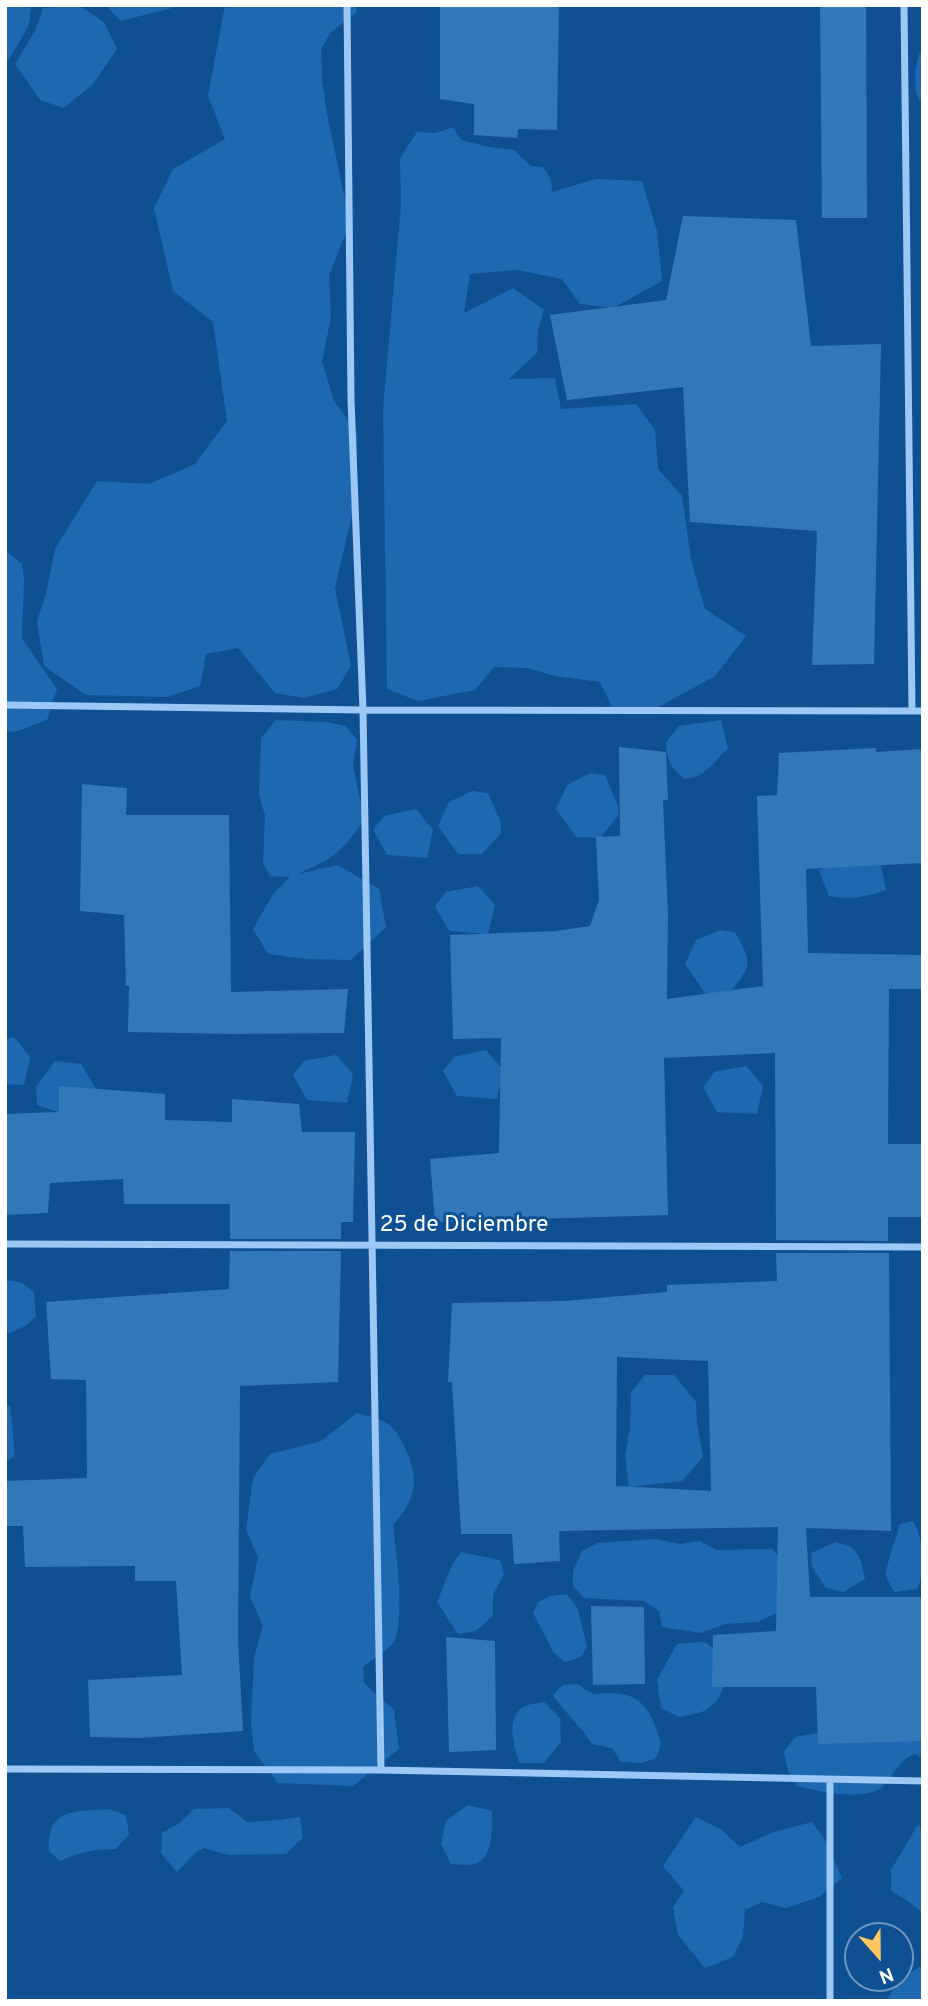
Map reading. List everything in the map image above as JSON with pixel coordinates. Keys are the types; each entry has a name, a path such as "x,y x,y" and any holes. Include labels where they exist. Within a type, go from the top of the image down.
{"street":[{"path":"347,5 351,400 363,710 381,1770"},
{"path":"904,5 912,711"},
{"path":"5,705 363,710 923,711"},
{"name":"25 de Diciembre","path":"5,1244 923,1247"},
{"path":"5,1769 381,1770 923,1781"},
{"path":"830,1780 830,2001"}],"shaded area":[{"path":"5,5 32,5 28,27 5,66"},
{"path":"78,5 104,22 117,49 93,84 64,108 40,100 15,64 35,31 43,8"},
{"path":"106,5 184,5 120,21"},
{"path":"225,5 357,5 356,13 331,32 321,49 327,114 350,223 329,275 331,317 322,362 334,401 358,433 352,515 335,588 351,666 337,689 304,698 275,693 238,648 206,654 200,686 167,697 86,695 44,666 37,621 46,594 55,549 97,481 149,484 195,464 227,421 213,322 173,291 154,208 173,169 225,139 208,96"},
{"path":"923,45 923,102 920,102 916,73"},
{"path":"453,127 461,140 514,150 531,166 543,167 551,179 552,192 596,179 642,181 657,231 662,281 613,308 580,304 562,279 517,270 470,274 464,313 513,288 544,310 538,330 537,353 509,379 555,378 561,409 636,404 655,430 658,469 682,496 691,559 705,609 746,636 715,676 651,711 614,711 600,682 555,676 527,668 494,667 475,690 418,701 387,689 383,408 401,205 400,158 417,132 436,133"},
{"path":"5,550 22,564 22,639 57,689 47,720 15,732 5,731"},
{"path":"276,720 327,722 346,726 357,740 353,765 364,820 336,853 298,874 338,865 379,889 386,927 351,960 307,959 268,954 253,929 273,894 290,877 270,876 263,863 265,815 259,796 261,738"},
{"path":"721,720 728,749 705,772 685,779 670,763 666,742 679,726"},
{"path":"590,773 605,775 618,806 618,816 600,838 576,837 556,809 567,785"},
{"path":"472,791 488,793 501,823 501,833 482,854 458,854 438,826 449,802"},
{"path":"416,809 433,830 427,858 387,855 373,830 384,816"},
{"path":"834,853 879,856 886,890 858,897 829,896 819,871"},
{"path":"478,886 495,905 488,934 449,931 435,906 446,892"},
{"path":"720,930 735,932 745,951 746,970 729,993 705,993 685,964 696,940"},
{"path":"14,1037 30,1057 24,1085 5,1084 5,1039"},
{"path":"486,1050 503,1070 497,1099 457,1096 443,1071 454,1057"},
{"path":"336,1055 353,1074 347,1103 307,1100 293,1075 304,1061"},
{"path":"55,1061 81,1064 96,1089 64,1114 37,1105 36,1087"},
{"path":"746,1066 763,1086 757,1114 717,1112 703,1087 714,1072"},
{"path":"10,1280 22,1283 34,1292 36,1317 8,1334 5,1331 5,1283"},
{"path":"645,1375 674,1375 696,1402 703,1457 682,1481 629,1487 625,1455 630,1428 631,1392"},
{"path":"5,1403 10,1406 15,1455 5,1463"},
{"path":"357,1413 381,1420 393,1428 409,1458 414,1478 414,1488 407,1506 393,1525 400,1604 397,1634 390,1646 363,1667 364,1683 394,1710 399,1749 353,1786 278,1783 254,1751 251,1723 254,1657 263,1626 250,1596 258,1557 246,1530 253,1478 270,1454 321,1441"},
{"path":"913,1521 923,1555 920,1582 917,1589 895,1592 886,1576 887,1566 900,1524"},
{"path":"655,1539 680,1544 700,1541 716,1550 772,1549 791,1568 782,1610 758,1622 725,1624 701,1633 662,1627 659,1611 644,1601 584,1598 573,1586 573,1571 582,1551 598,1543"},
{"path":"836,1542 850,1547 858,1554 865,1579 843,1592 826,1588 812,1567 811,1553"},
{"path":"461,1552 500,1560 504,1574 493,1595 493,1616 476,1631 458,1634 437,1602 450,1569"},
{"path":"567,1594 578,1609 587,1647 581,1657 565,1662 554,1653 533,1613 538,1602 551,1596"},
{"path":"704,1642 724,1655 726,1670 722,1693 706,1710 679,1717 661,1708 657,1680 677,1644"},
{"path":"578,1684 594,1694 617,1693 639,1701 658,1732 660,1747 655,1759 640,1763 621,1762 612,1748 592,1744 553,1695 563,1685"},
{"path":"544,1702 560,1718 561,1742 544,1763 519,1763 513,1734 514,1720 524,1707"},
{"path":"923,1702 923,1760 916,1754 910,1756 882,1787 864,1794 828,1792 797,1786 788,1771 784,1752 795,1737 823,1732"},
{"path":"468,1805 492,1811 489,1848 486,1855 475,1864 451,1864 441,1844 446,1821"},
{"path":"229,1808 247,1822 300,1817 303,1838 286,1854 228,1855 204,1848 195,1853 177,1872 161,1853 162,1833 180,1823 194,1809"},
{"path":"109,1809 126,1815 129,1834 116,1849 87,1852 60,1861 49,1851 52,1826 58,1819 75,1812"},
{"path":"696,1817 722,1830 740,1847 774,1832 812,1822 823,1837 842,1878 819,1897 786,1908 762,1902 745,1910 743,1937 733,1957 705,1968 678,1935 673,1907 684,1891 663,1866"},
{"path":"917,1826 923,1827 923,1913 891,1891 891,1870"},
{"path":"923,1965 923,2001 886,2001 892,1992 914,1992 914,1971"}],"building":[{"path":"440,5 559,5 557,130 518,129 517,138 474,135 474,104 440,99"},
{"path":"820,5 866,5 867,218 822,218"},
{"path":"683,216 796,220 811,346 881,344 874,664 812,665 817,531 690,522 683,387 567,400 550,315 666,300"},
{"path":"619,747 666,752 668,800 663,800 668,914 667,999 763,986 757,796 777,795 779,753 876,748 876,752 923,749 923,863 806,869 808,953 923,955 923,989 889,989 888,1144 923,1144 923,1217 888,1217 888,1241 776,1240 775,1053 664,1058 668,1215 435,1222 430,1159 499,1153 501,1038 453,1039 450,935 556,931 590,926 599,900 596,837 620,836"},
{"path":"82,784 127,788 126,815 229,815 231,992 348,989 344,1033 128,1032 129,986 126,986 124,915 80,911"},
{"path":"59,1086 165,1094 165,1120 232,1122 232,1099 299,1104 302,1132 355,1132 353,1222 341,1222 341,1239 230,1239 230,1204 124,1204 123,1179 50,1183 48,1213 5,1215 5,1114 59,1112"},
{"path":"230,1251 341,1251 338,1382 240,1386 238,1640 243,1731 139,1738 90,1737 88,1680 182,1675 176,1581 135,1581 135,1566 25,1567 23,1526 5,1526 5,1481 87,1478 86,1380 51,1379 46,1302 229,1289"},
{"path":"776,1253 889,1253 891,1531 806,1528 810,1597 923,1597 923,1741 818,1744 816,1687 712,1687 713,1635 776,1631 778,1527 559,1531 560,1561 514,1564 512,1534 461,1534 452,1382 448,1382 452,1303 564,1301 667,1292 667,1285 777,1281","holes":["617,1357 708,1361 711,1491 616,1486"]},
{"path":"591,1606 644,1607 645,1684 593,1685"},
{"path":"446,1637 495,1641 496,1750 449,1752"}]}
